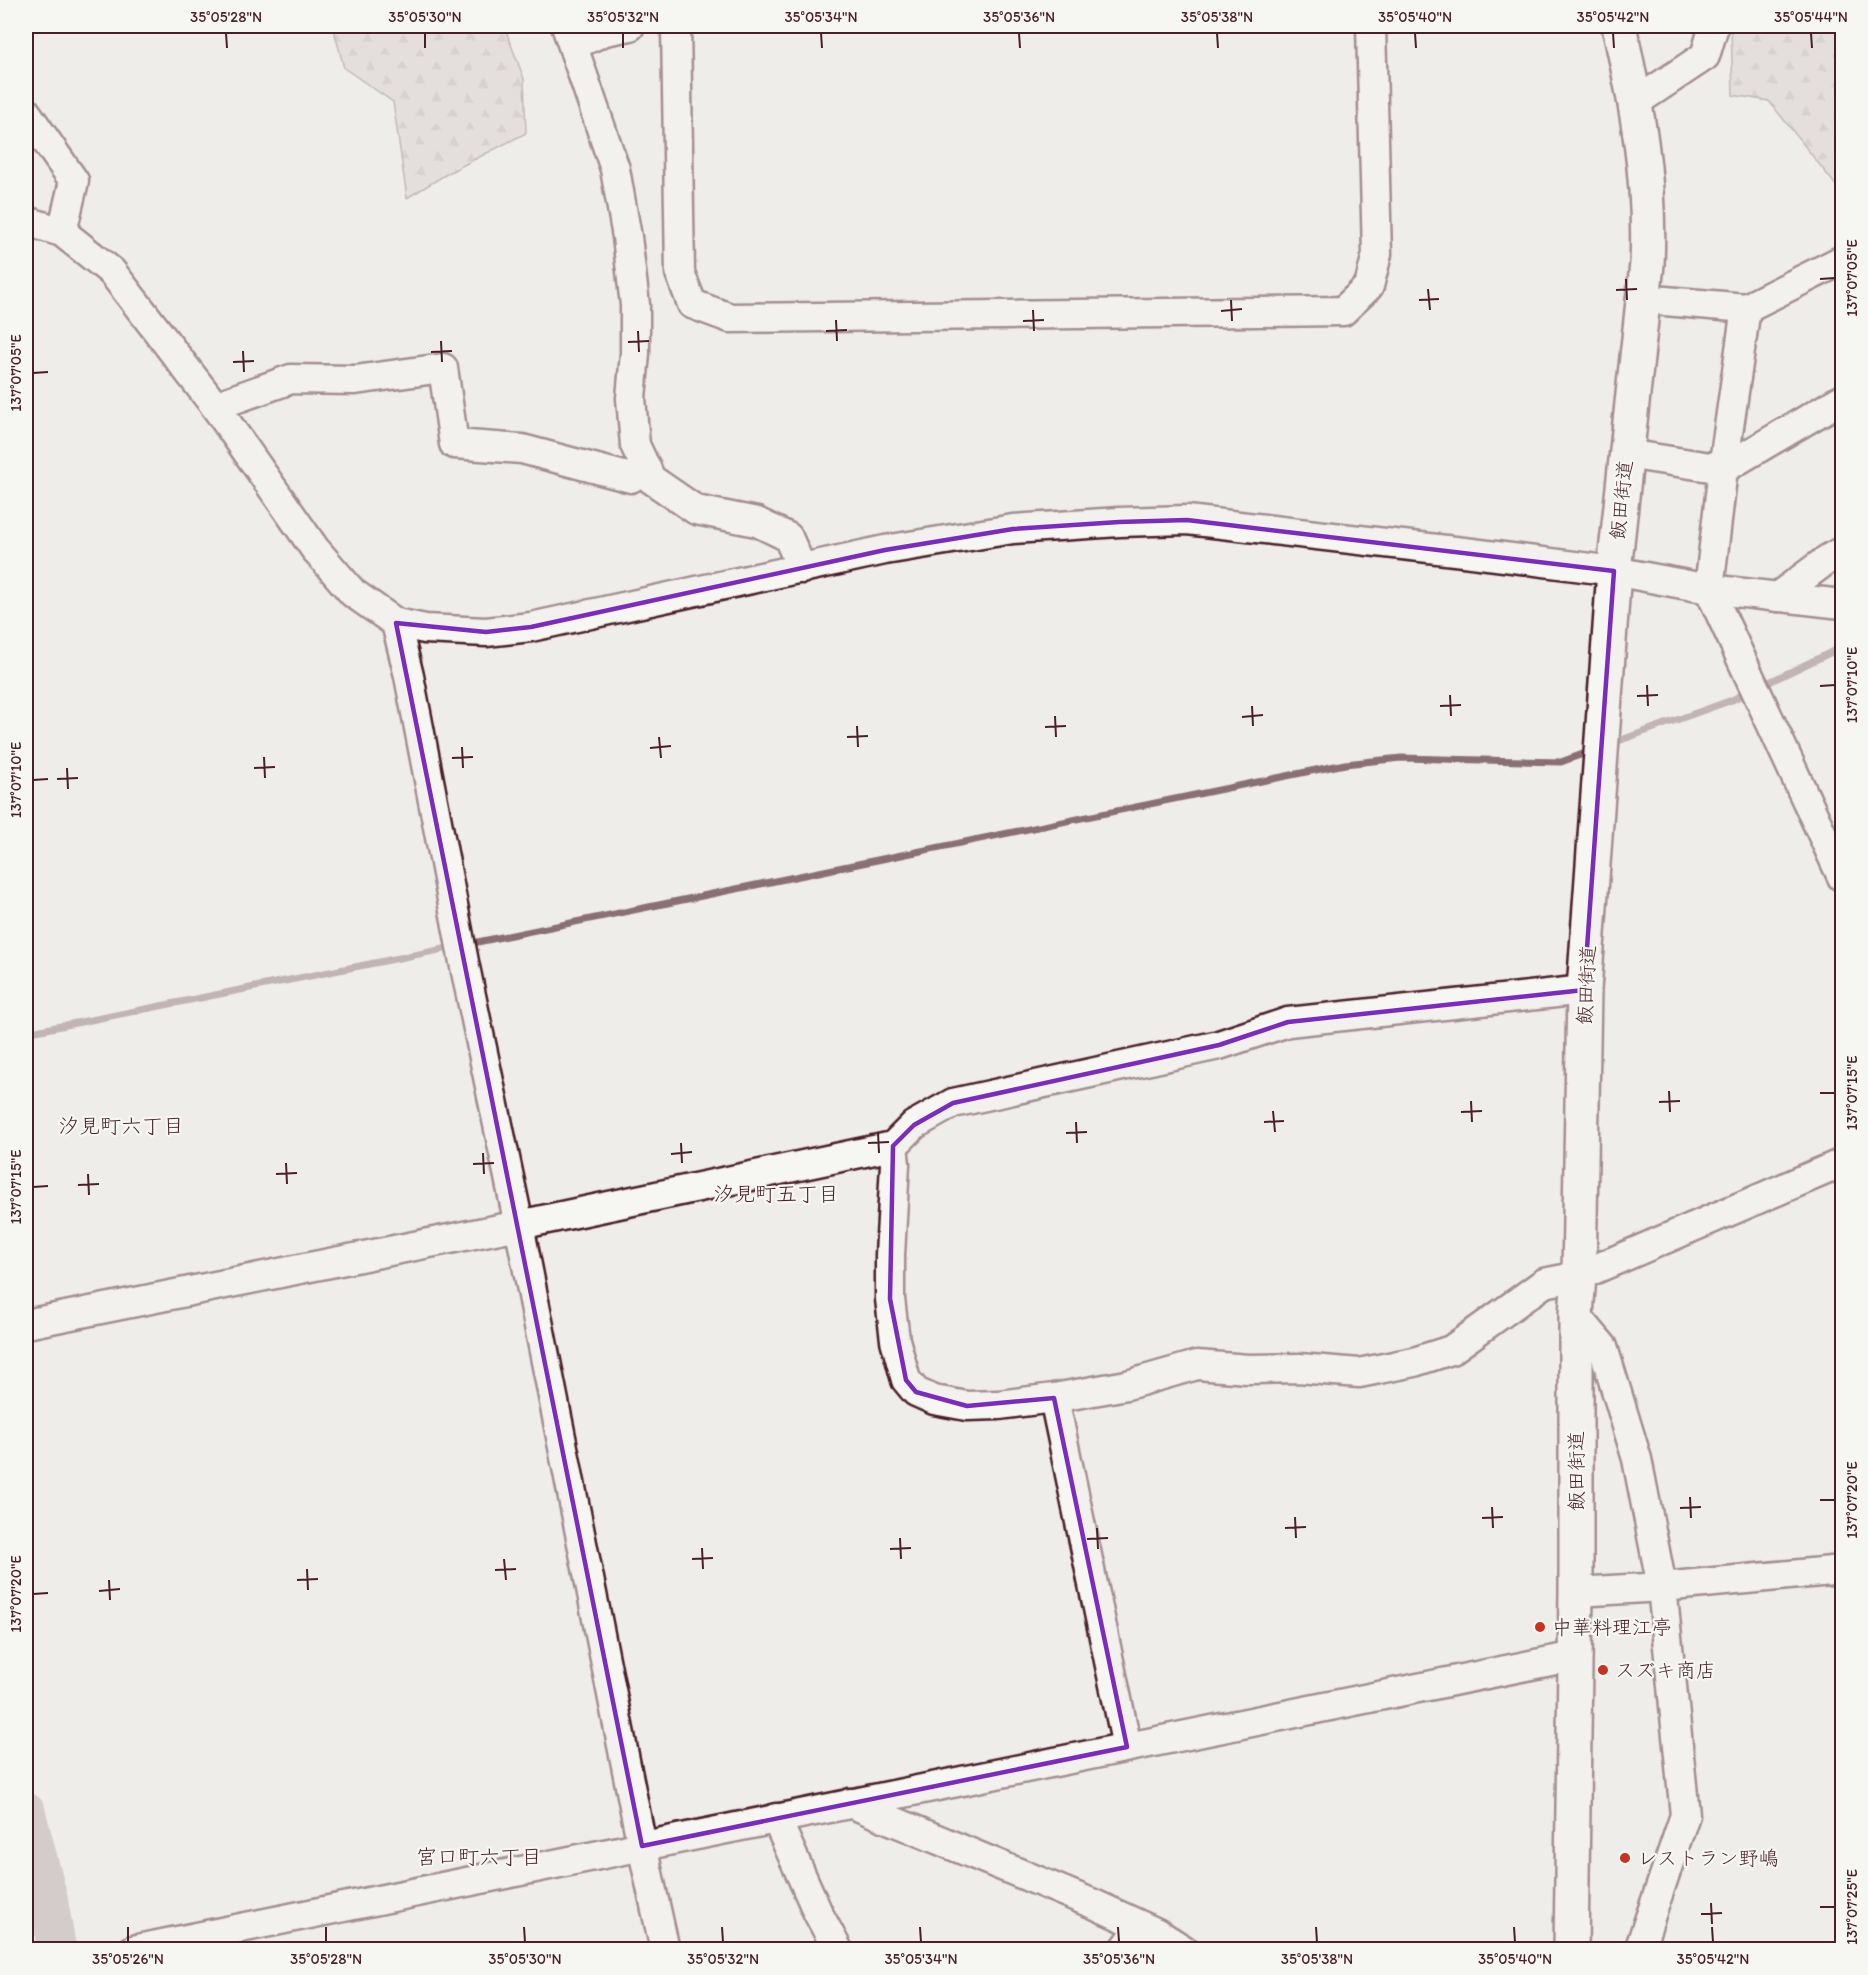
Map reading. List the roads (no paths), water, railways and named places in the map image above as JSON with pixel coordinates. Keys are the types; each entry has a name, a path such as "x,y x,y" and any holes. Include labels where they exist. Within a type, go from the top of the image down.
{"main road":[{"name":"飯田街道","path":"1571,1950 1576,1592 1576,1315 1579,1276 1584,990 1614,572 1649,229 1645,163 1636,102 1619,26"}],"street":[{"path":"630,26 570,35 615,169 627,237 635,305 635,352 631,398 635,446 651,479 696,510 757,522 788,537 802,569"},
{"path":"676,26 680,273 692,304 730,318 1343,311 1369,286 1377,254 1371,26"},
{"path":"1636,102 1705,56 1714,26"},
{"path":"26,112 74,181 62,232"},
{"path":"26,221 62,232 112,272 214,406 315,549 353,593 396,623 425,629 486,632 531,627 885,550 1013,529 1186,520 1472,553 1614,572 1709,589 1842,604"},
{"path":"1642,299 1746,308 1842,260"},
{"path":"1746,308 1709,589 1842,877"},
{"path":"214,406 291,379 355,380 442,368 454,444 522,449 630,478 646,468"},
{"path":"1626,454 1723,469 1842,399"},
{"path":"1777,597 1842,551"},
{"path":"396,623 409,676 458,933 665,1950"},
{"path":"26,1324 519,1225 893,1146 914,1125 953,1103 1219,1045 1288,1022 1584,990"},
{"path":"893,1146 895,1164 890,1299 895,1340 906,1380 916,1392 934,1400 967,1406 999,1405 1054,1398 1127,1385 1197,1365 1299,1368 1359,1373 1414,1362 1451,1350 1544,1283 1579,1276 1842,1163"},
{"path":"1576,1315 1602,1347 1637,1460 1662,1587 1685,1815 1639,1950"},
{"path":"1054,1398 1127,1747"},
{"path":"1576,1592 1662,1587 1842,1570"},
{"path":"133,1950 1575,1656"},
{"path":"850,1803 988,1859 1142,1926 1184,1950"},
{"path":"776,1818 818,1913 838,1950"},
{"path":"1124,1950 1142,1926"}],"waterway":[{"path":"1761,686 1842,647"},
{"path":"1610,744 1732,700 1748,692"},
{"path":"468,944 1345,764 1401,758 1561,762 1591,751"},
{"path":"26,1033 454,947"},
{"path":"26,1812 48,1898 57,1950"}],"place":[{"name":"中華料理江亭","path":"1540,1627"},
{"name":"スズキ商店","path":"1603,1670"},
{"name":"レストラン野嶋","path":"1625,1858"}],"district":[{"name":"汐見町六丁目","path":"121,1125"},
{"name":"汐見町五丁目","path":"776,1193"},
{"name":"宮口町六丁目","path":"479,1856"}]}
